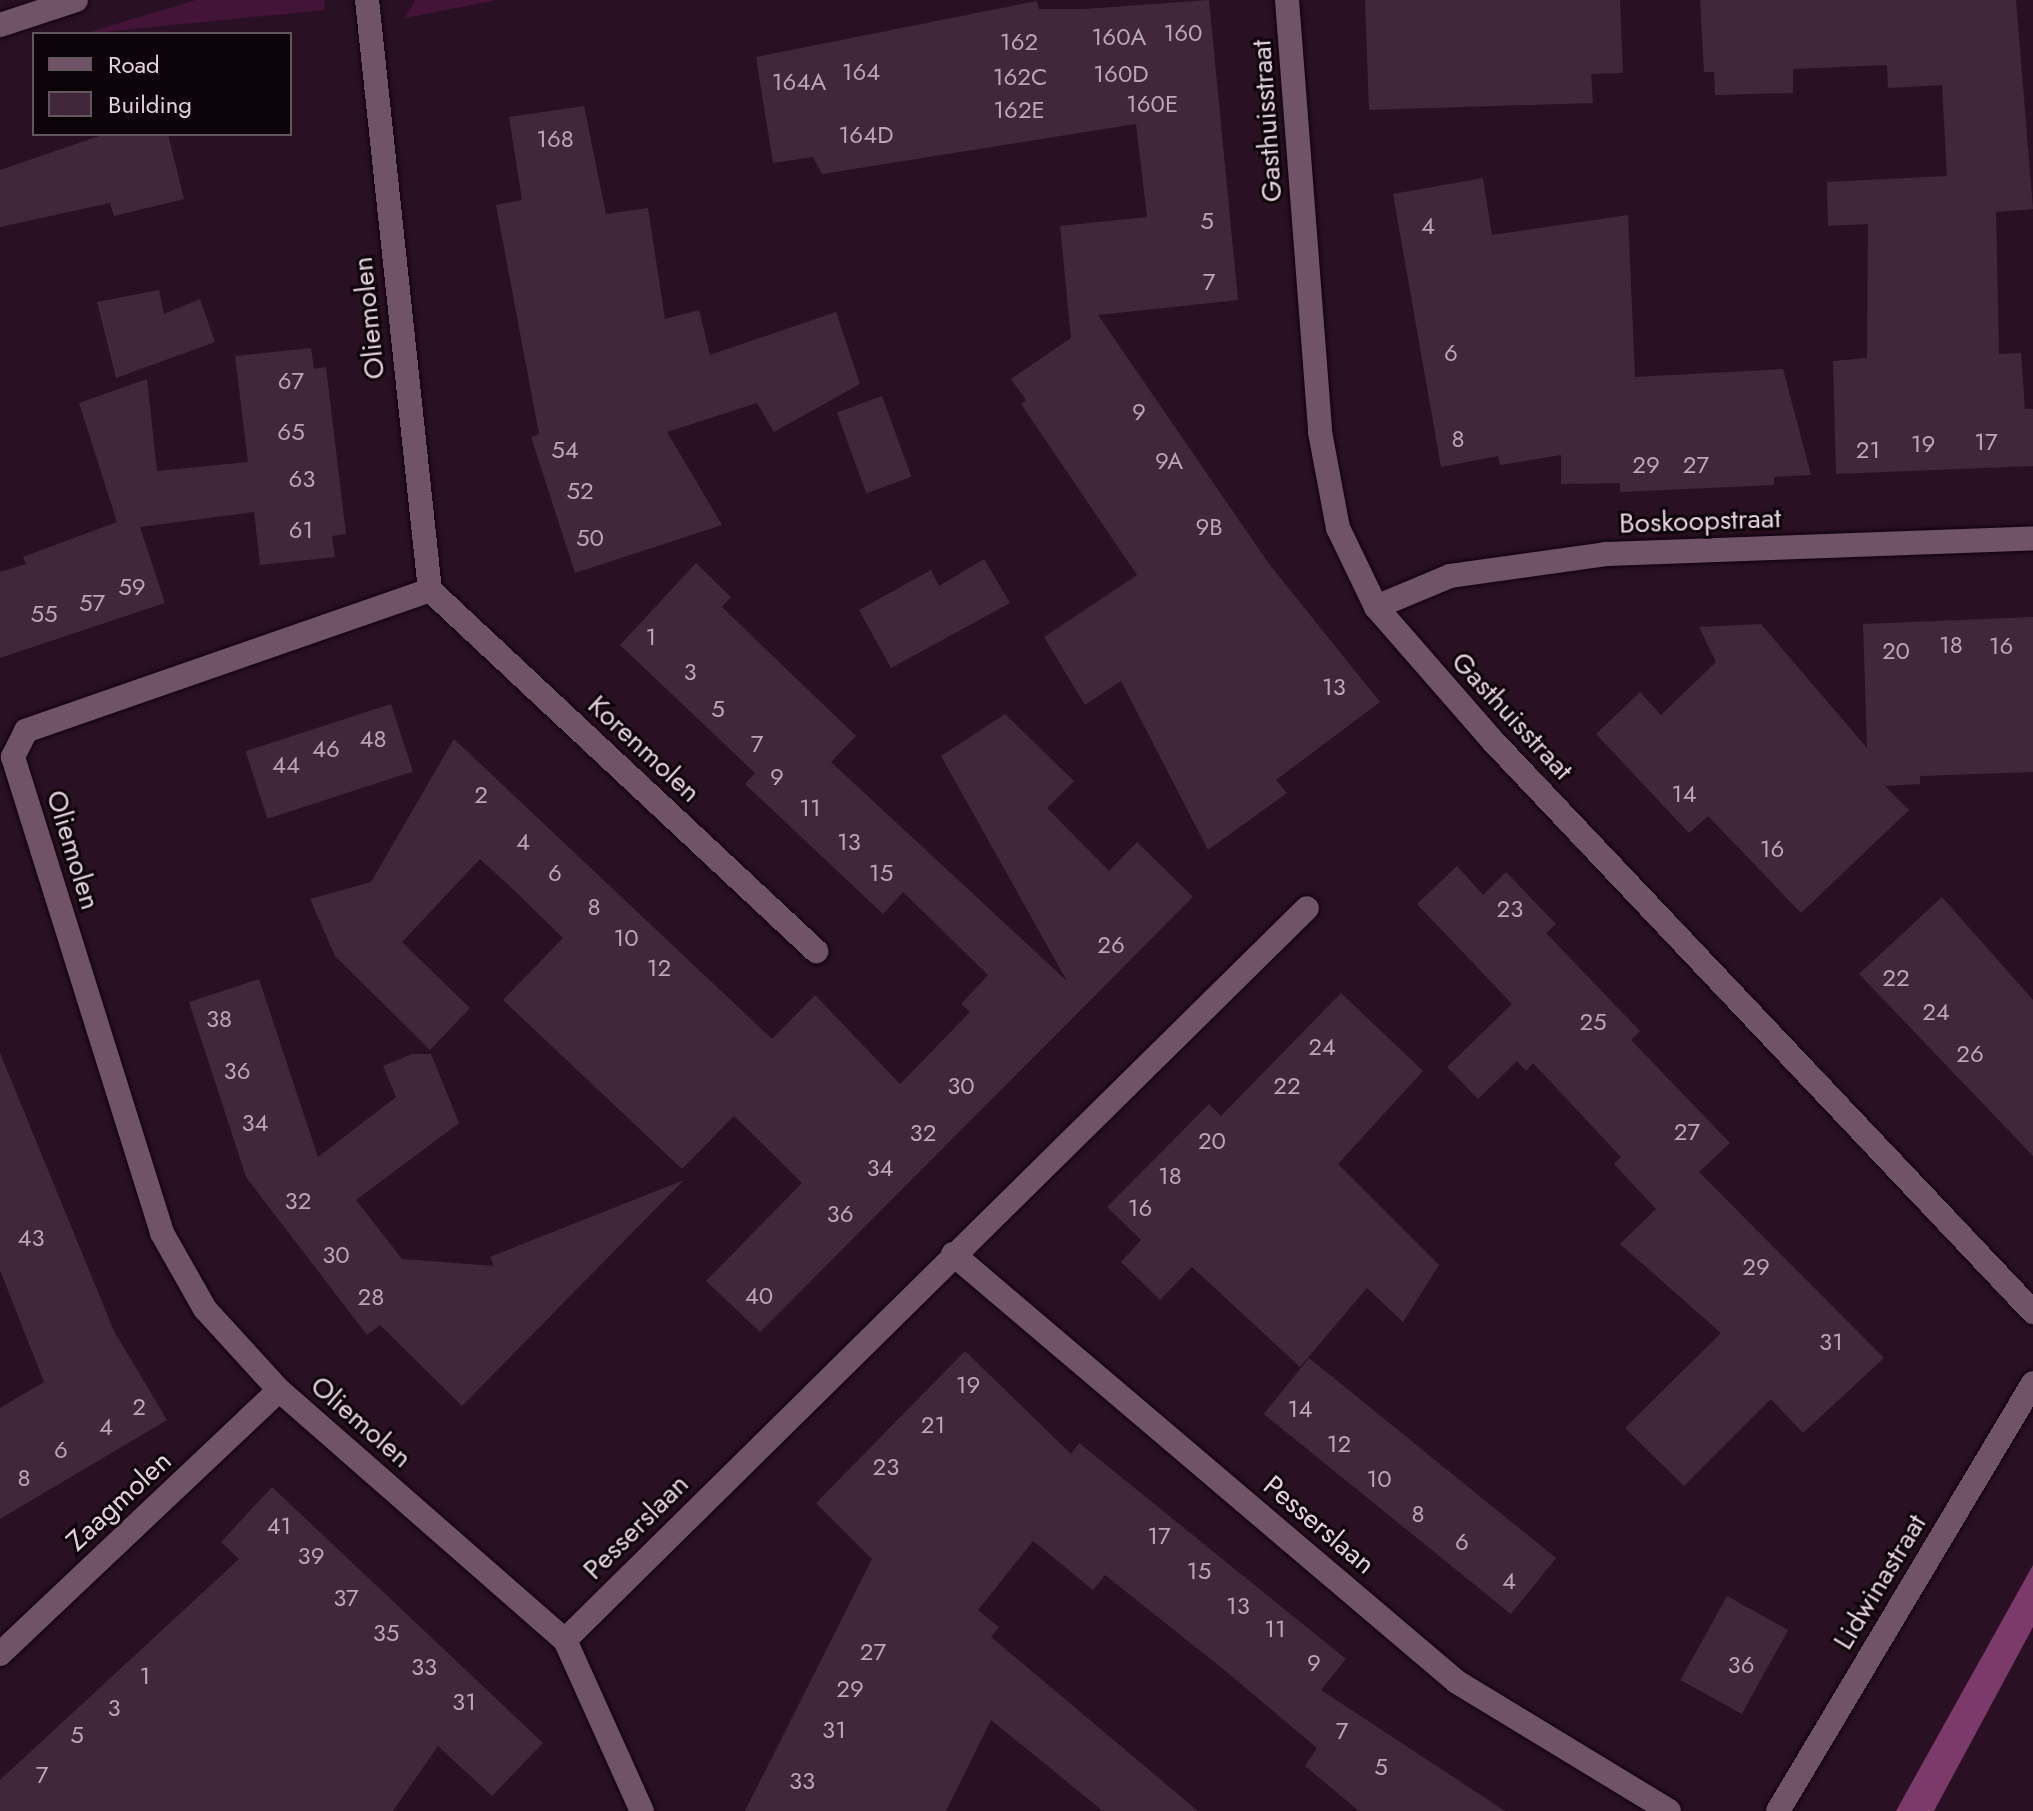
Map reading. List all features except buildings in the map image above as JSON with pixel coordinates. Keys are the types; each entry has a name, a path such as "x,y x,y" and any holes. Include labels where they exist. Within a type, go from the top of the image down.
{"street":[{"path":"0,25 76,0"},
{"name":"Oliemolen","path":"367,0 430,590 26,731 6,759 162,1233 205,1309 279,1390 565,1640 642,1811"},
{"name":"Gasthuisstraat","path":"1287,0 1320,432 1338,528 1376,607 1491,739 2033,1312"},
{"name":"Boskoopstraat","path":"1376,607 1450,576 1606,554 2033,538"},
{"name":"Korenmolen","path":"430,590 816,951"},
{"name":"Pesserslaan","path":"565,1640 1307,908"},
{"name":"Pesserslaan","path":"953,1254 1457,1682 1669,1811"},
{"name":"Lidwinastraat","path":"1778,1811 2033,1383"},
{"name":"Zaagmolen","path":"0,1654 279,1390"}],"shaded area":[{"path":"196,0 324,0 325,10 90,32"},
{"path":"415,0 497,0 405,18"},
{"path":"2033,1565 2033,1627 1934,1811 1896,1811"}]}
